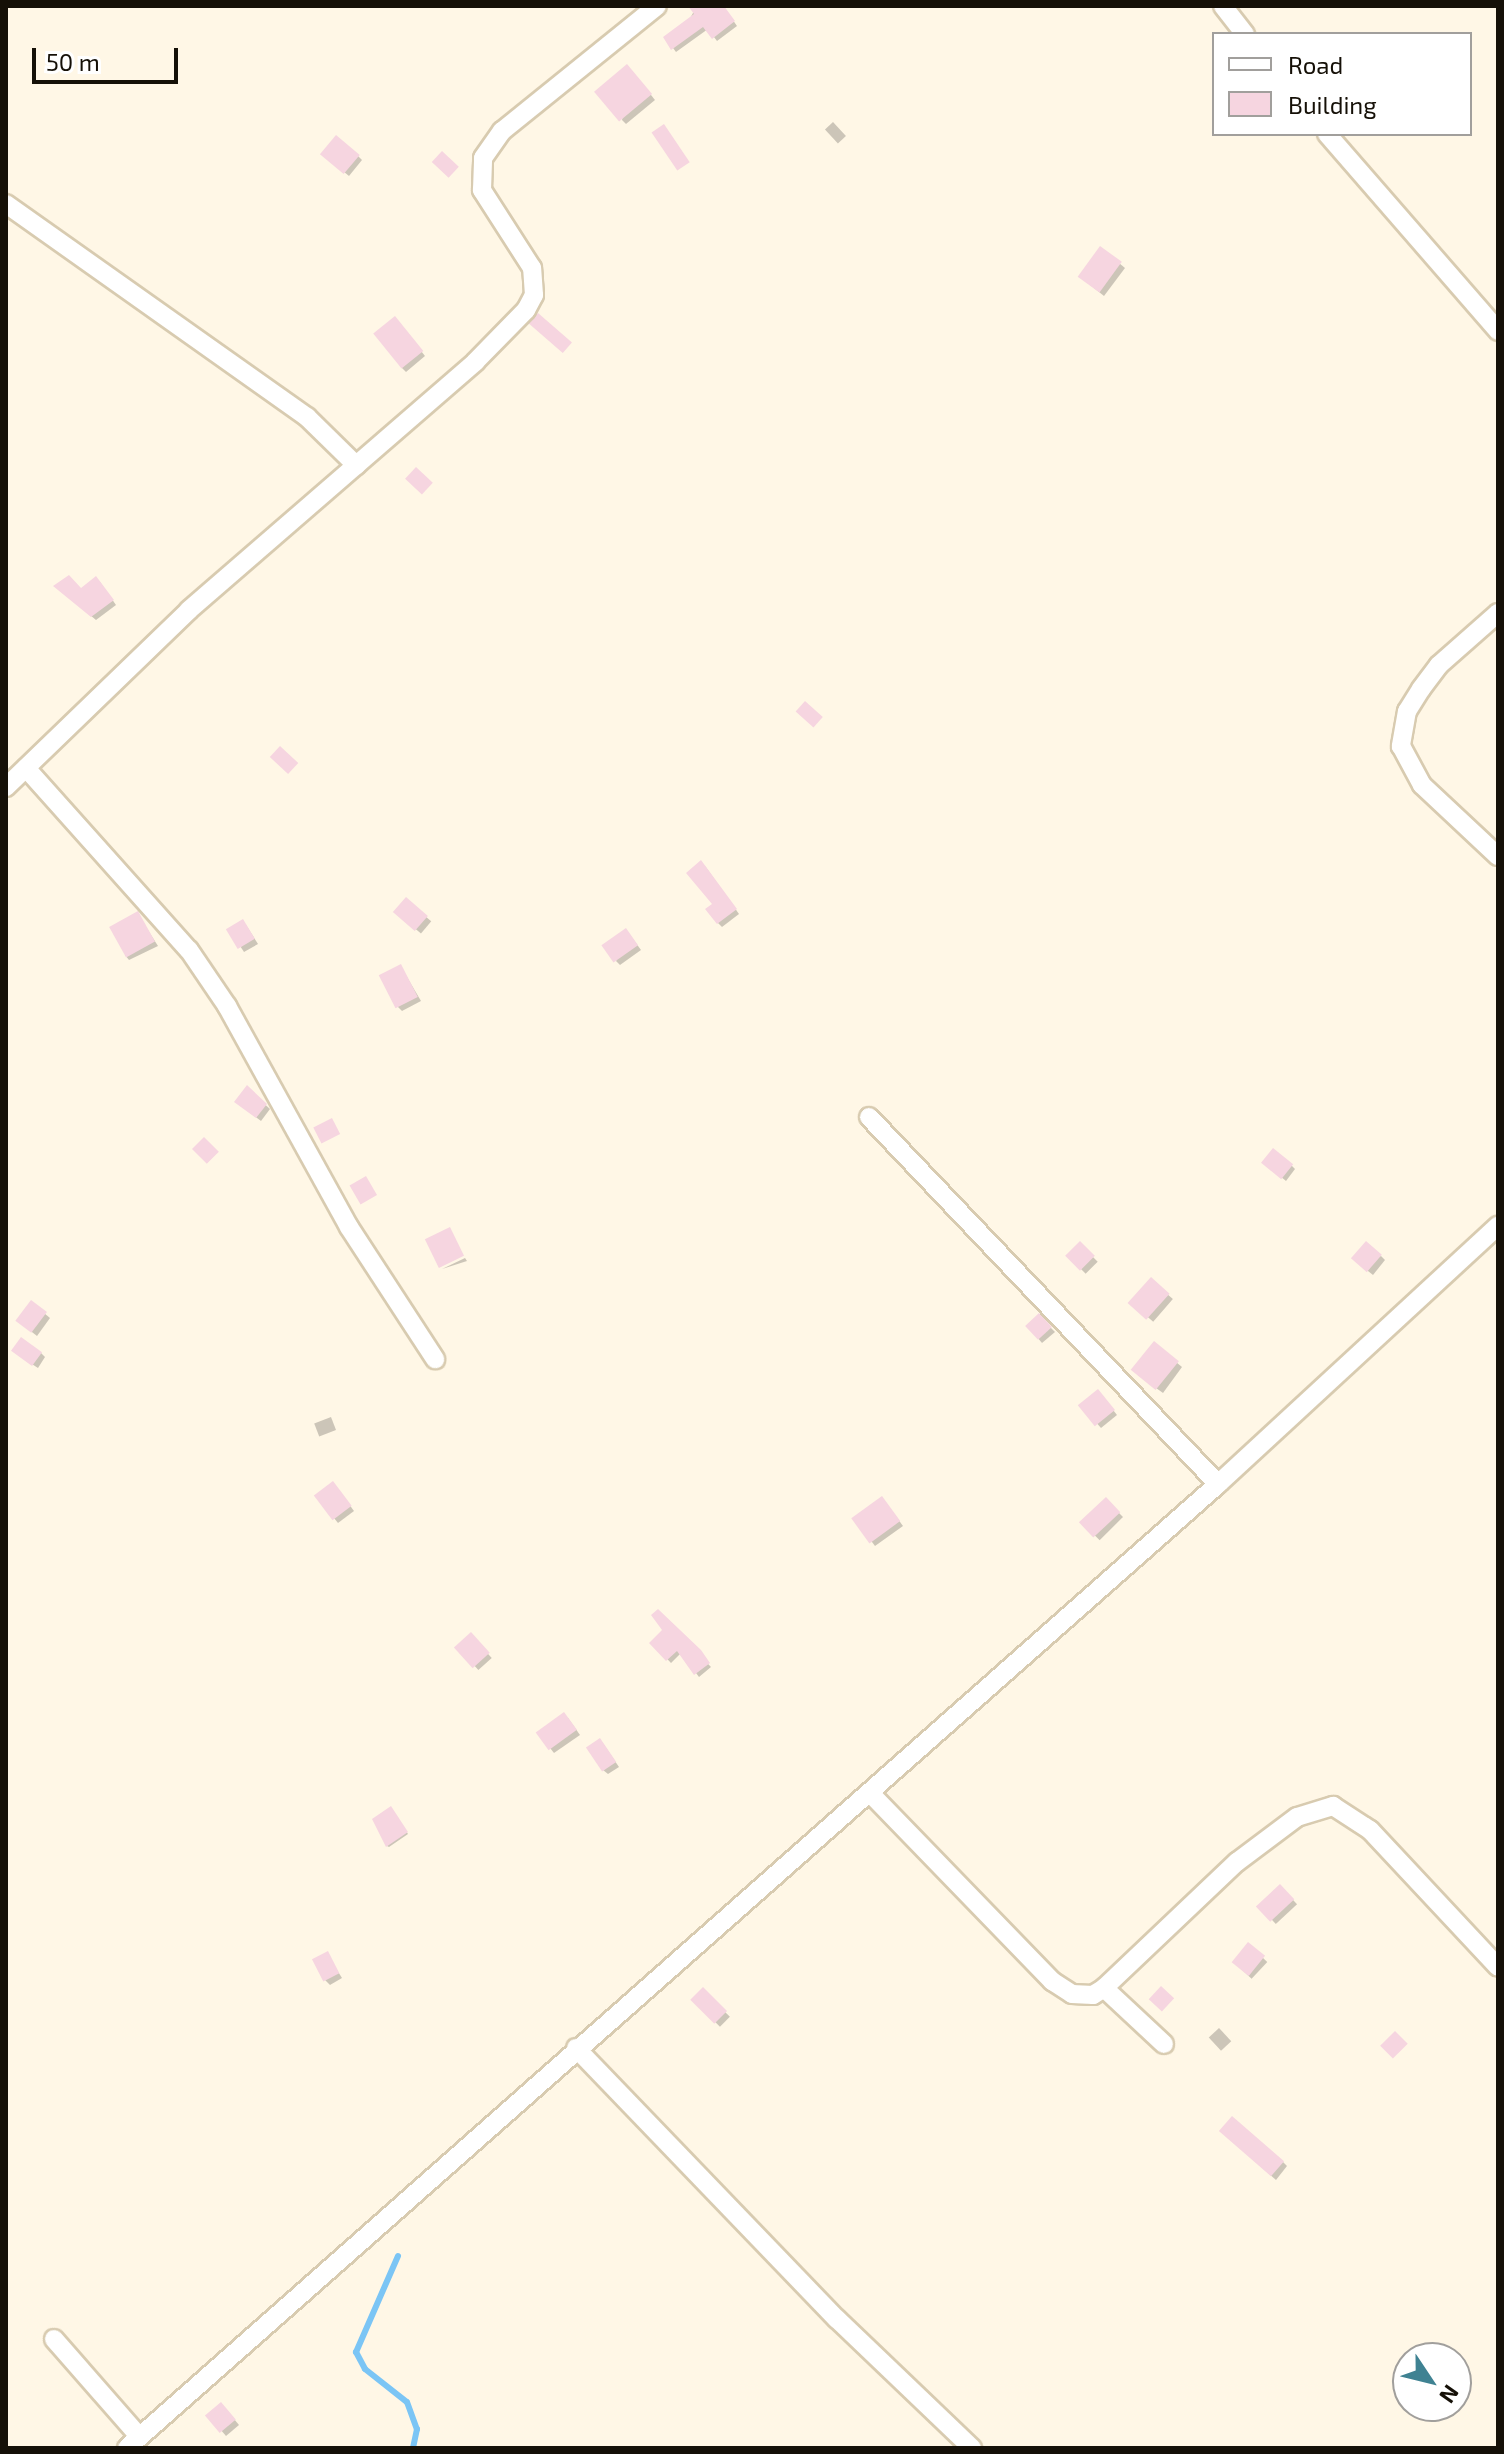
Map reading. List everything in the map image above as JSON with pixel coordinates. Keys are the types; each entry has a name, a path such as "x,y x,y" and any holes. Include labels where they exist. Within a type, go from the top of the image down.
{"street":[{"path":"6,787 189,610 504,334 534,295 532,268 482,190 479,173 490,145 657,6"},
{"path":"1223,6 1243,32"},
{"path":"1329,136 1498,331"},
{"path":"6,204 123,291 307,417 356,465"},
{"path":"1498,613 1439,665 1421,689 1407,711 1401,746 1422,785 1498,856"},
{"path":"26,768 189,950 227,1006 349,1227 435,1359"},
{"path":"869,1117 1218,1484"},
{"path":"54,2339 133,2442 1218,1484 1498,1226"},
{"path":"870,1793 1052,1981 1082,1996 1104,1988 1237,1862 1297,1817 1333,1806 1370,1830 1498,1967"},
{"path":"1104,1988 1164,2044"},
{"path":"576,2048 837,2319 972,2448"}],"building":[{"path":"688,6 724,6 735,21 712,39 703,27 671,50 663,37 694,14"},
{"path":"627,64 652,94 619,122 594,92"},
{"path":"664,124 690,162 677,171 652,132"},
{"path":"336,135 360,155 344,174 320,154"},
{"path":"442,151 459,167 449,178 432,162"},
{"path":"1100,246 1122,262 1100,293 1078,277"},
{"path":"538,313 572,343 563,353 529,324"},
{"path":"395,316 423,351 402,369 373,334"},
{"path":"416,467 433,483 422,494 405,479"},
{"path":"69,575 81,588 96,576 114,600 91,617 53,586"},
{"path":"805,701 823,717 813,727 796,711"},
{"path":"280,746 298,763 288,774 270,757"},
{"path":"701,860 737,909 717,924 705,909 712,904 686,873"},
{"path":"406,897 428,916 415,931 393,912"},
{"path":"138,911 155,942 126,958 109,927"},
{"path":"243,919 255,939 238,949 226,929"},
{"path":"626,928 638,945 613,962 601,945"},
{"path":"401,964 418,997 396,1008 379,975"},
{"path":"247,1085 267,1104 256,1118 234,1102"},
{"path":"332,1118 340,1134 321,1144 313,1128"},
{"path":"204,1137 219,1152 207,1164 192,1149"},
{"path":"1273,1148 1293,1164 1281,1179 1261,1163"},
{"path":"366,1176 377,1195 361,1205 350,1186"},
{"path":"450,1227 464,1256 439,1268 425,1239"},
{"path":"1080,1241 1095,1256 1080,1271 1065,1256"},
{"path":"1366,1241 1382,1255 1367,1272 1351,1258"},
{"path":"1151,1277 1170,1294 1146,1320 1128,1303"},
{"path":"31,1300 47,1312 31,1333 15,1321"},
{"path":"1039,1313 1052,1327 1038,1340 1025,1326"},
{"path":"21,1337 42,1352 32,1366 11,1351"},
{"path":"1154,1341 1179,1361 1156,1390 1131,1370"},
{"path":"1098,1389 1115,1410 1095,1426 1078,1405"},
{"path":"333,1481 352,1506 332,1520 314,1495"},
{"path":"882,1496 900,1521 869,1543 851,1518"},
{"path":"1106,1497 1120,1512 1093,1538 1079,1522"},
{"path":"658,1609 701,1650 710,1663 694,1675 677,1651 666,1661 649,1643 662,1630 651,1615"},
{"path":"471,1632 490,1653 473,1668 454,1647"},
{"path":"564,1712 577,1730 549,1750 536,1733"},
{"path":"600,1738 616,1762 602,1772 586,1748"},
{"path":"391,1806 408,1832 386,1847 372,1819"},
{"path":"1280,1884 1294,1899 1270,1922 1256,1907"},
{"path":"1248,1942 1265,1956 1249,1976 1232,1962"},
{"path":"328,1951 339,1973 323,1981 312,1959"},
{"path":"1161,1986 1174,1998 1162,2011 1149,1999"},
{"path":"703,1987 727,2011 714,2024 690,2000"},
{"path":"1395,2031 1408,2044 1393,2059 1380,2046"},
{"path":"1232,2116 1284,2161 1271,2176 1219,2131"},
{"path":"221,2402 236,2420 220,2433 205,2415"}],"waterway":[{"path":"398,2256 356,2352 365,2369 407,2402 417,2429 413,2448"}]}
